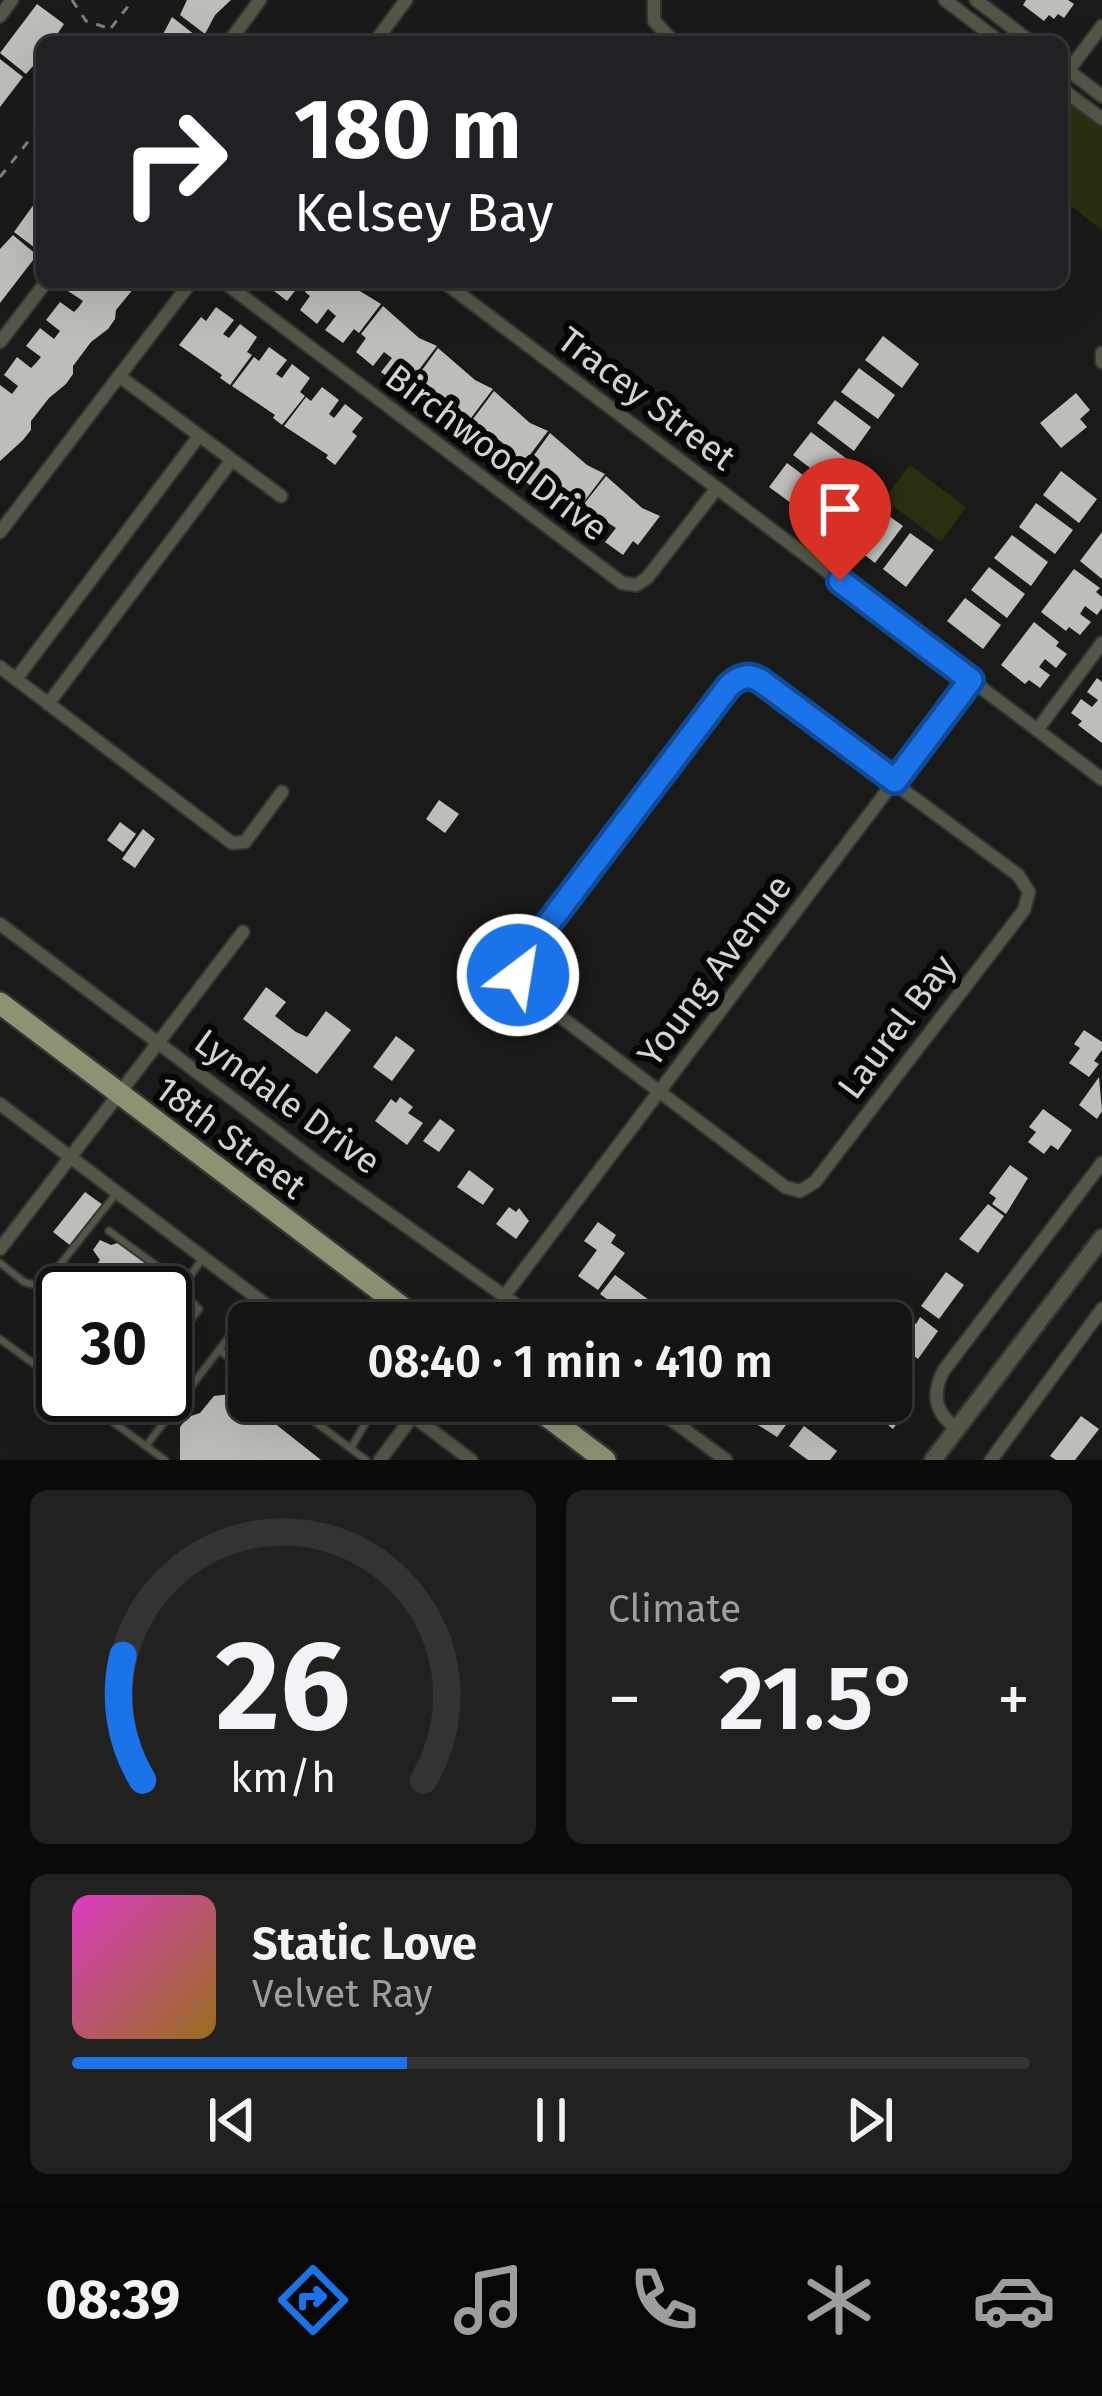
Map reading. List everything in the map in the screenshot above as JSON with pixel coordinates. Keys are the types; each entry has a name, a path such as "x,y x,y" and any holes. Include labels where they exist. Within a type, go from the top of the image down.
{"main road":[{"name":"18th Street","path":"0,1004 395,1302"},
{"path":"554,1422 605,1460"}],"street":[{"path":"0,16 12,0"},
{"path":"233,36 260,0"},
{"path":"379,36 406,0"},
{"path":"654,0 654,21 668,36"},
{"path":"945,0 992,36"},
{"path":"976,0 1023,36"},
{"path":"1068,67 1102,26"},
{"path":"1068,75 1102,96"},
{"path":"1068,94 1102,119"},
{"path":"0,342 41,288"},
{"path":"0,532 186,288"},
{"name":"Birchwood Drive","path":"232,288 622,583 636,585 647,578 717,488"},
{"name":"Tracey Street","path":"452,288 1102,779"},
{"path":"118,376 281,496"},
{"path":"16,680 199,436"},
{"path":"48,704 232,460"},
{"path":"1037,730 1102,643"},
{"path":"0,667 232,843 245,842 282,792"},
{"path":"659,1092 524,988 518,968 537,938 738,678 761,681 895,781"},
{"name":"Young Avenue","path":"505,1295 971,680"},
{"name":"Laurel Bay","path":"659,1092 785,1186 806,1190 1010,928 1028,904 1025,883 895,781"},
{"name":"Lyndale Drive","path":"0,924 319,1164 514,1302"},
{"path":"0,1249 244,932"},
{"path":"0,1105 262,1302"},
{"path":"957,1429 941,1416 935,1400 944,1370 1102,1163"},
{"path":"933,1460 1102,1238"},
{"path":"991,1460 1102,1309"},
{"path":"380,1460 408,1422"},
{"path":"421,1422 471,1460"},
{"path":"674,1422 726,1460"}],"lane":[{"path":"0,1263 35,1286 48,1280 117,1193"},
{"path":"110,1231 158,1266"},
{"path":"192,1273 203,1258"},
{"path":"146,1447 228,1338"},
{"path":"0,1339 36,1365"},
{"path":"219,1350 228,1357"},
{"path":"113,1422 165,1460"},
{"path":"316,1422 366,1460"},
{"path":"351,1448 362,1422"}],"path":[{"path":"73,0 86,20 109,29"},
{"path":"104,36 133,0"},
{"path":"0,177 36,132"}],"green space":[{"path":"1068,94 1102,119 1102,230 1068,204"},
{"path":"910,465 966,507 941,542 884,499"}],"building":[{"path":"187,0 231,0 205,34 180,15"},
{"path":"1026,0 1074,4 1064,18 1049,15 1044,21 1023,5"},
{"path":"37,4 64,24 56,36 36,36 36,63 26,74 0,53"},
{"path":"172,17 196,36 162,36"},
{"path":"0,59 23,77 0,107"},
{"path":"36,201 36,249 14,232"},
{"path":"13,235 36,256 0,303 0,249"},
{"path":"134,288 108,329 73,366 66,384 31,421 31,430 0,461 0,385 12,394 18,386 4,375 17,357 31,368 41,357 26,346 40,328 54,339 60,331 46,320 60,302 74,312 78,308 83,301 68,291"},
{"path":"270,288 297,288 287,301"},
{"path":"308,288 355,288 381,304 359,333 354,329 343,343 325,330 336,316 328,309 317,324 300,310 310,296 305,292"},
{"path":"383,306 419,338 437,346 415,375 410,372 399,386 381,372 392,358 384,352 373,366 356,352 366,338 361,334"},
{"path":"216,307 234,320 223,334 229,338 240,324 257,337 247,352 252,355 230,385 179,345 201,317 206,321"},
{"path":"883,336 919,364 902,388 865,360"},
{"path":"269,347 287,360 276,374 282,378 292,364 310,378 300,392 305,396 282,425 232,386 254,357 259,361"},
{"path":"438,348 493,389 471,418 466,414 455,428 437,414 448,400 440,394 429,408 411,395 422,380 417,377"},
{"path":"859,368 895,395 878,419 841,392"},
{"path":"322,387 339,400 329,414 334,418 345,404 363,418 352,432 357,436 335,465 328,455 284,426 306,397 311,401"},
{"path":"494,391 530,423 548,431 526,460 521,456 511,470 493,457 503,443 495,437 485,451 467,437 478,423 473,419"},
{"path":"1076,393 1090,410 1080,419 1087,427 1061,448 1040,423"},
{"path":"835,400 871,427 854,451 817,423"},
{"path":"811,432 847,459 830,483 793,455"},
{"path":"550,433 605,474 583,503 578,499 567,513 549,499 560,485 552,479 541,493 523,480 534,465 529,462"},
{"path":"787,463 823,490 806,514 769,487"},
{"path":"1061,471 1097,499 1079,523 1043,495"},
{"path":"606,476 642,508 660,516 638,545 633,541 623,555 605,542 616,528 607,522 597,536 579,522 589,508 584,504"},
{"path":"1036,503 1073,530 1055,554 1019,527"},
{"path":"879,509 903,526 875,563 852,545"},
{"path":"1102,532 1102,579 1080,561"},
{"path":"910,533 934,550 906,587 883,569"},
{"path":"1012,535 1048,562 1031,586 994,558"},
{"path":"989,567 1025,594 1007,618 971,590"},
{"path":"1074,569 1100,588 1096,592 1102,597 1097,615 1085,606 1080,614 1091,622 1080,635 1069,627 1066,631 1041,612"},
{"path":"965,598 1001,625 983,649 947,621"},
{"path":"1034,622 1067,654 1056,668 1045,659 1039,667 1050,675 1040,688 1029,680 1025,684 1001,665"},
{"path":"1097,678 1102,682 1102,743 1078,725 1082,721 1071,713 1081,699 1092,707 1098,700 1087,692"},
{"path":"439,800 459,814 445,833 426,819"},
{"path":"120,822 136,834 123,852 107,840"},
{"path":"143,829 155,839 135,868 122,859"},
{"path":"266,987 286,1002 275,1016 296,1032 307,1037 326,1011 351,1030 317,1074 243,1019"},
{"path":"1084,1030 1102,1042 1094,1061 1099,1064 1089,1077 1069,1063 1080,1048 1074,1044"},
{"path":"396,1036 415,1050 392,1081 373,1067"},
{"path":"1099,1077 1102,1111 1097,1119 1079,1105"},
{"path":"400,1097 413,1107 408,1113 423,1123 407,1145 375,1121 391,1099 396,1103"},
{"path":"1043,1109 1072,1130 1058,1150 1051,1145 1044,1154 1028,1142 1036,1132 1029,1127"},
{"path":"440,1119 455,1130 439,1152 423,1141"},
{"path":"1010,1165 1028,1178 1006,1214 992,1204 996,1198 989,1193"},
{"path":"469,1170 494,1189 483,1205 457,1187"},
{"path":"85,1192 103,1205 71,1246 53,1232"},
{"path":"988,1204 1004,1216 978,1253 959,1239"},
{"path":"509,1207 516,1212 519,1208 529,1221 516,1239 496,1224"},
{"path":"598,1222 616,1235 611,1243 625,1253 598,1290 578,1276 597,1250 584,1241"},
{"path":"100,1240 111,1245 121,1242 151,1266 95,1266 100,1260 93,1250"},
{"path":"946,1272 964,1285 939,1319 921,1306"},
{"path":"615,1275 649,1300 611,1302 600,1294"},
{"path":"920,1317 938,1331 918,1359 912,1355 912,1321 916,1324"},
{"path":"228,1394 228,1422 273,1422 321,1460 180,1460 180,1427 192,1422 192,1416 214,1396"},
{"path":"1081,1416 1099,1429 1075,1460 1050,1456"},
{"path":"753,1422 788,1422 777,1437"},
{"path":"804,1426 837,1451 830,1460 808,1460 789,1446"}],"route":[{"path":"518,975 524,956 738,678 755,677 895,781 971,680 840,581"}]}
